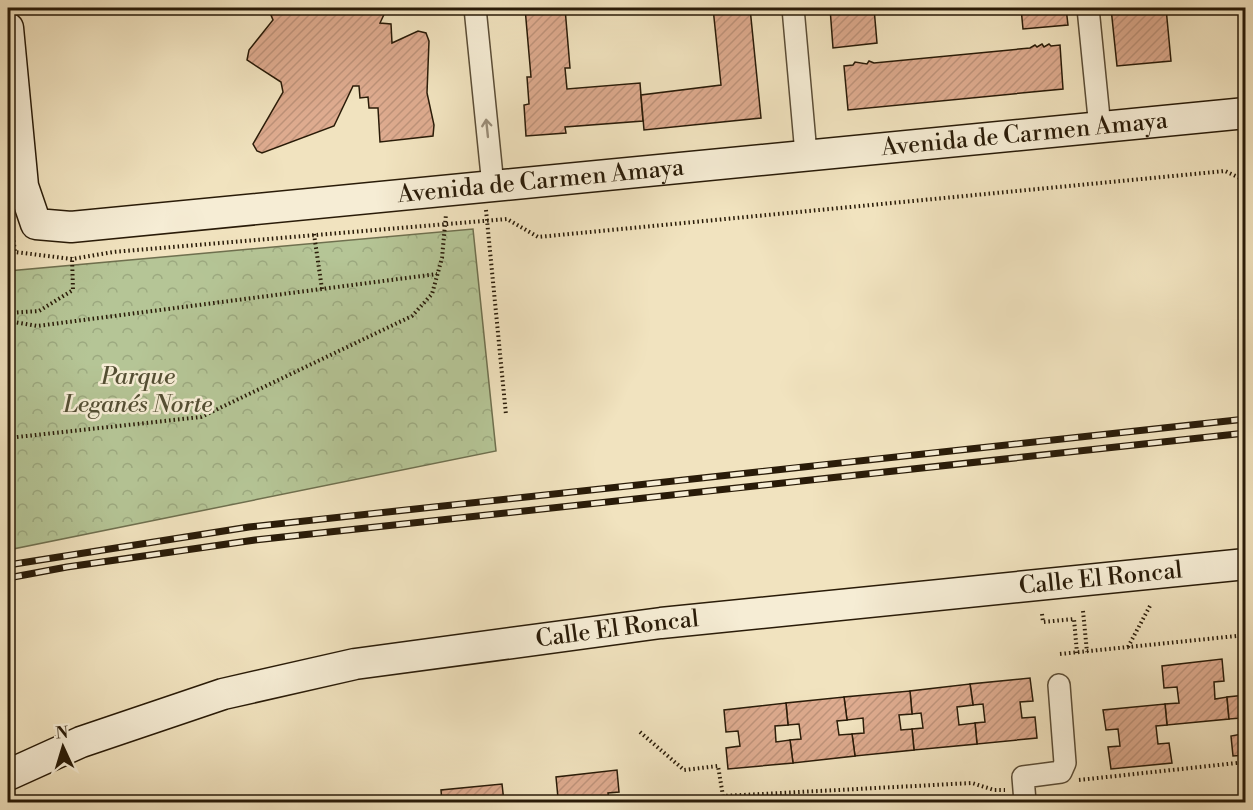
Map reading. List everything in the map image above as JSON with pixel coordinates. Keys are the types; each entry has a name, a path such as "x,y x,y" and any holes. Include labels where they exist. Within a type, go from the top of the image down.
{"street":[{"path":"476,8 490,198"},
{"path":"793,8 806,154"},
{"path":"1088,8 1100,128"},
{"name":"Avenida de Carmen Amaya","path":"8,28 23,186 36,224 71,227 448,191 490,198 806,154 1245,113"},
{"name":"Calle El Roncal","path":"8,775 81,742 223,694 355,664 661,623 1245,564"},
{"path":"1025,796 1023,777 1061,772 1066,756 1059,685"}],"path":[{"path":"13,231 15,252 72,259 113,252 507,219 537,237 1225,171 1245,181"},
{"path":"8,438 201,417 412,316 432,294 445,225 448,191"},
{"path":"490,198 488,221 506,415"},
{"path":"310,204 322,289"},
{"path":"8,313 39,311 73,290 71,227"},
{"path":"8,321 37,326 437,274"},
{"path":"1128,647 1151,604"},
{"path":"1083,611 1087,652"},
{"path":"1042,614 1043,622 1074,619 1077,653"},
{"path":"1060,654 1245,635"},
{"path":"640,732 684,770 718,766 723,796 972,783 1025,796"},
{"path":"1061,772 1076,780 1245,762"}],"green space":[{"name":"Parque Leganés Norte","path":"473,229 496,451 8,550 8,271"}],"building":[{"path":"268,8 387,8 380,23 391,24 392,43 418,31 426,33 429,41 427,93 434,125 433,136 380,142 378,108 369,108 368,97 360,98 359,86 353,86 334,126 262,153 257,151 253,144 283,92 281,82 247,60 249,50 273,20"},
{"path":"525,8 565,8 570,68 565,68 567,89 640,83 643,121 565,127 566,133 526,136 524,105 529,104 527,77 531,77"},
{"path":"713,8 750,8 761,118 644,130 641,95 721,85"},
{"path":"830,8 874,8 877,43 833,48"},
{"path":"1021,8 1066,8 1068,25 1023,29"},
{"path":"1111,8 1166,8 1171,61 1117,66"},
{"path":"1042,44 1044,47 1049,44 1051,46 1060,45 1063,89 848,110 844,66 853,65 855,62 867,64 869,61 874,63 1030,48"},
{"path":"1222,659 1224,681 1214,682 1215,699 1227,697 1229,719 1167,725 1165,704 1179,703 1177,687 1164,688 1162,666"},
{"path":"1030,678 1033,701 1020,702 1022,718 1035,717 1037,738 977,744 975,723 985,722 983,704 973,705 970,684"},
{"path":"970,684 973,705 957,707 959,725 975,723 977,744 914,750 912,729 923,728 921,713 912,714 910,691"},
{"path":"910,691 912,714 899,715 901,730 912,729 914,750 855,756 852,734 864,733 863,718 847,720 844,697"},
{"path":"1246,695 1246,755 1233,756 1231,736 1242,734 1241,718 1229,719 1227,697"},
{"path":"844,697 847,720 837,721 839,735 852,734 855,756 793,763 790,740 801,739 799,724 788,725 786,703"},
{"path":"786,703 788,725 775,726 776,742 790,740 793,763 728,769 726,748 740,746 738,731 726,732 724,710"},
{"path":"1165,704 1167,725 1156,726 1158,744 1169,743 1172,763 1111,769 1108,747 1120,746 1118,729 1106,730 1103,710"},
{"path":"617,770 619,792 608,793 609,802 570,802 569,797 558,798 556,777"},
{"path":"502,784 504,802 442,802 441,790"}],"railway":[{"path":"8,565 249,527 1246,419"},
{"path":"8,578 67,567 255,540 1246,433"}]}
